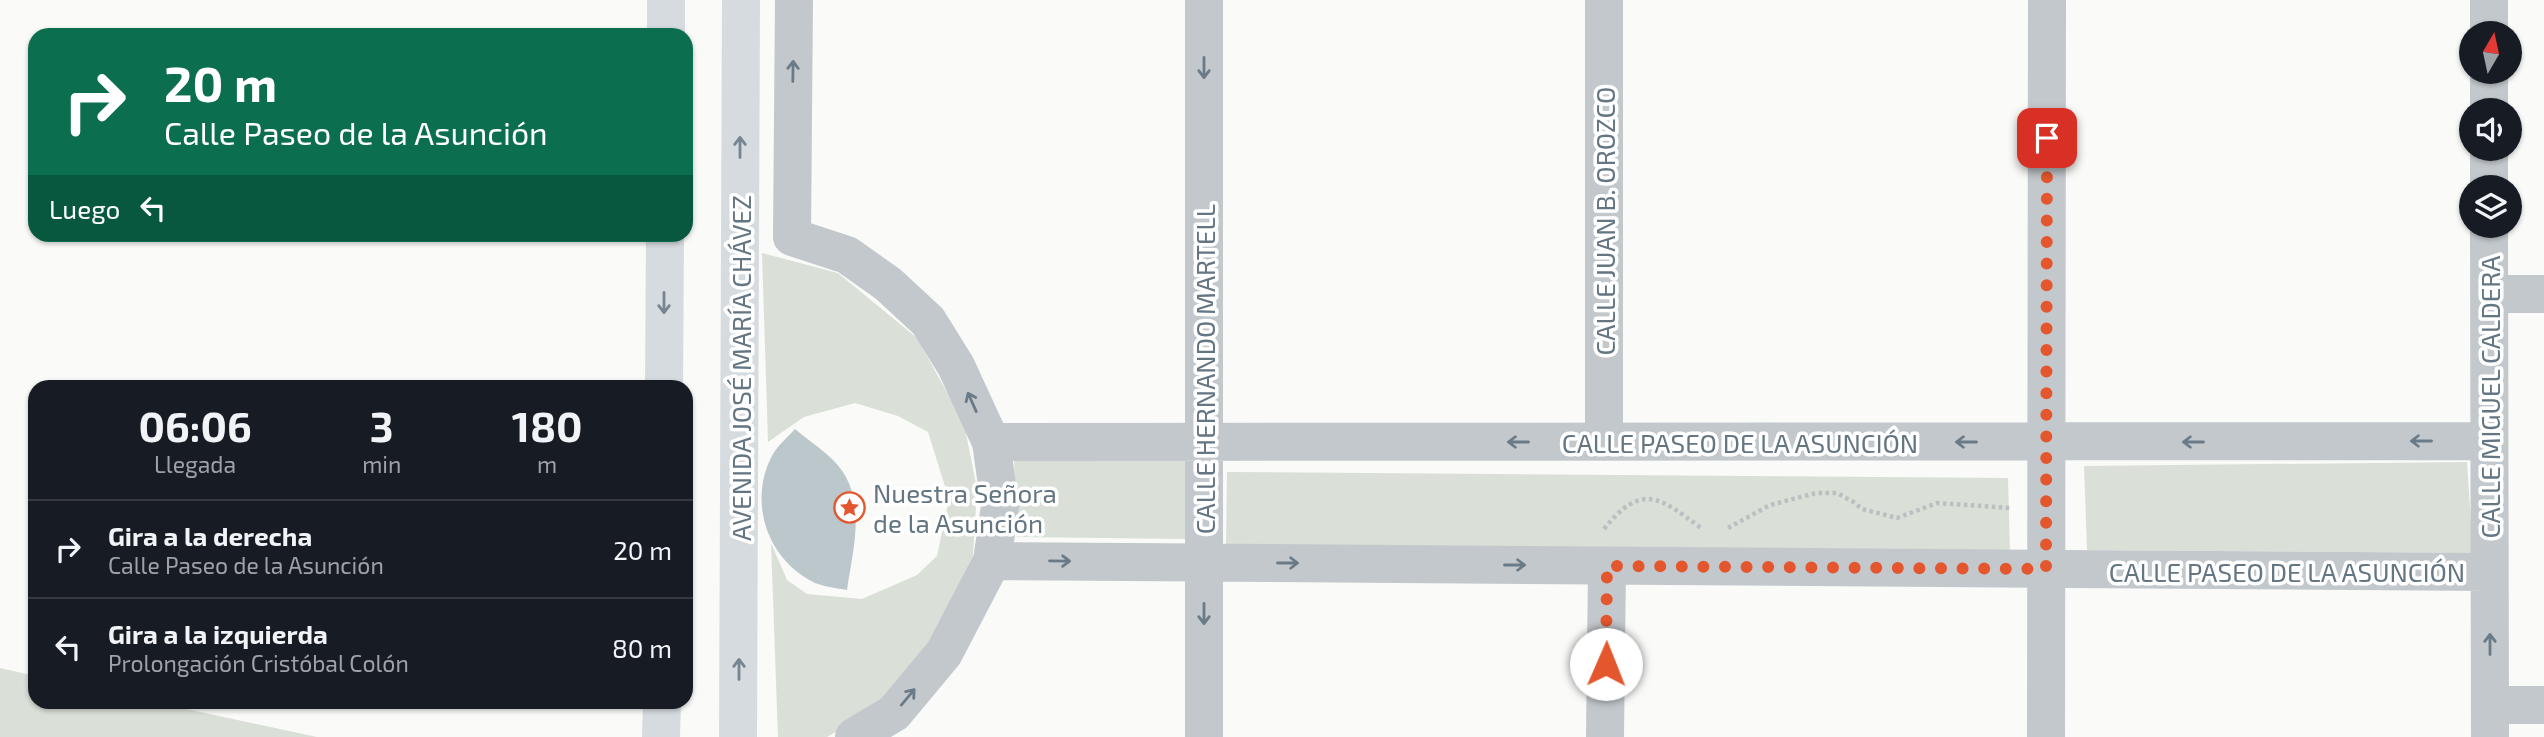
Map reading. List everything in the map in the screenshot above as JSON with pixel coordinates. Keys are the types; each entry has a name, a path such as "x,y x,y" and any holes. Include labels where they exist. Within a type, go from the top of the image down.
{"main road":[{"path":"666,0 666,28"},
{"name":"AVENIDA JOSÉ MARÍA CHÁVEZ","path":"738,737 741,0"},
{"path":"664,380 665,242"},
{"path":"661,737 662,709"}],"street":[{"name":"AVENIDA JOSÉ MARÍA CHÁVEZ","path":"794,0 792,237 847,255 888,284 928,321 956,366 990,442 1000,506 992,561 944,653 894,713 854,737"},
{"name":"CALLE HERNANDO MARTELL","path":"1204,0 1204,737"},
{"name":"CALLE JUAN B. OROZCO","path":"1604,0 1604,442"},
{"path":"2046,737 2047,0"},
{"path":"2489,0 2489,21"},
{"name":"CALLE MIGUEL CALDERA","path":"2489,238 2490,721"},
{"path":"2489,294 2544,294"},
{"name":"CALLE PASEO DE LA ASUNCIÓN","path":"990,442 2489,441"},
{"name":"CALLE PASEO DE LA ASUNCIÓN","path":"992,561 2489,572"},
{"path":"1605,737 1607,566"},
{"path":"2490,721 2544,705"}],"path":[{"path":"1718,533 1770,505 1816,493 1837,493 1852,500 1862,509 1897,518 1937,503 2046,512"},
{"path":"1607,566 1603,531 1619,511 1636,500 1651,499 1666,503 1705,531"}],"shaded area":[{"path":"762,253 838,273 917,338 964,423 977,489 973,556 934,639 892,699 827,737 778,737 771,543 787,580 807,594 862,599 917,575 937,556 949,499 928,432 898,416 855,403 804,417 768,442"},
{"path":"795,429 833,460 851,489 856,522 847,590 815,583 798,573 785,560 766,528 762,509 765,472 775,451"},
{"path":"1186,456 1190,539 1017,537 1014,459"},
{"path":"2467,462 2473,553 2087,550 2084,466"},
{"path":"1227,472 2008,478 2010,553 1226,546"},
{"path":"0,668 28,674 28,709 187,709 317,737 0,737"}],"place":[{"name":"Nuestra Señora de la Asunción","path":"850,507"}],"route":[{"path":"1606,664 1607,566 2046,569 2047,138"}]}
